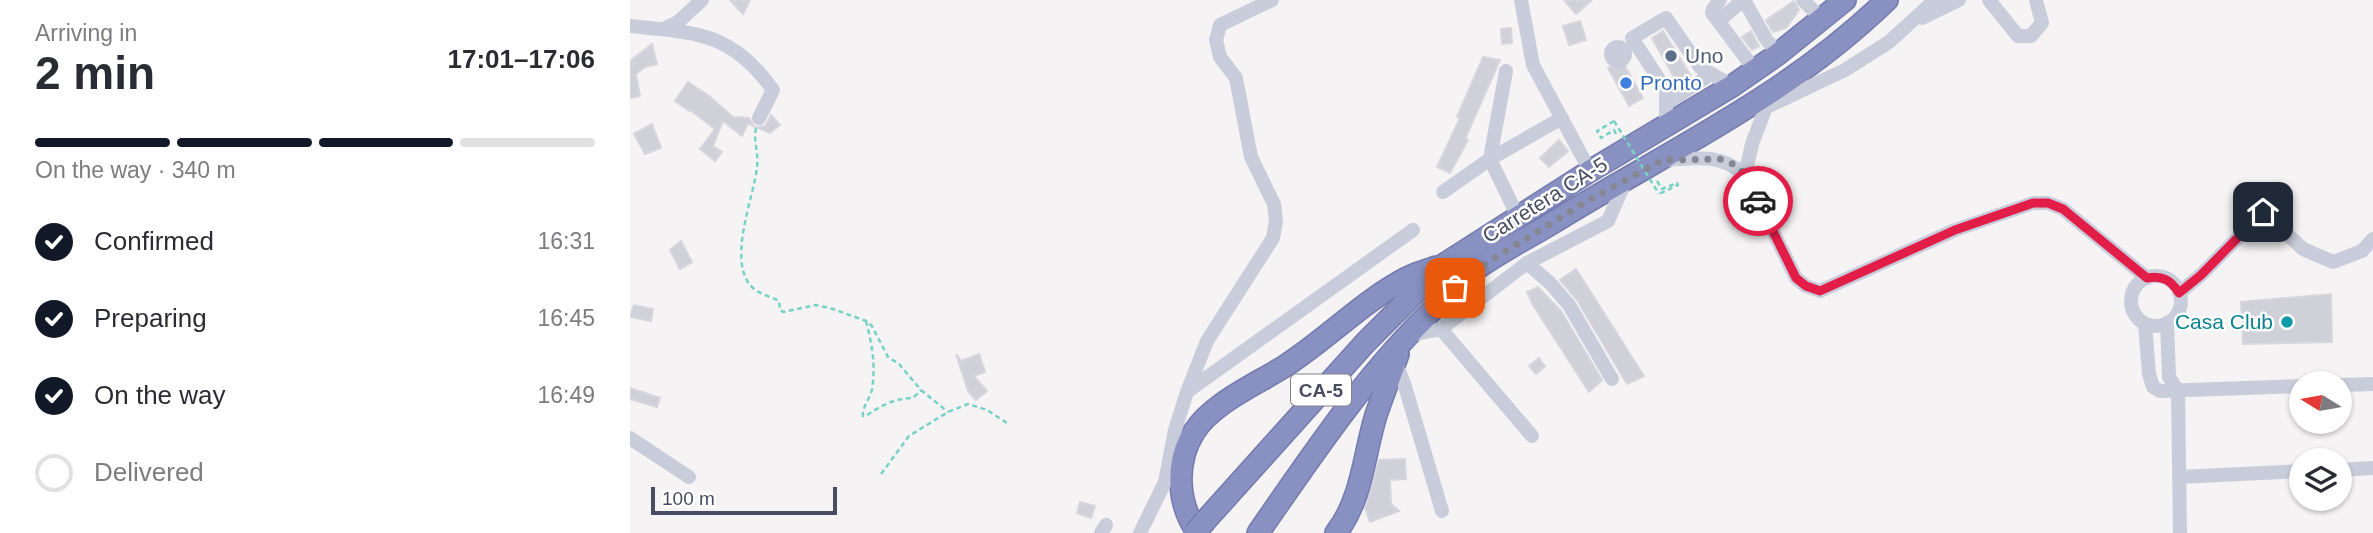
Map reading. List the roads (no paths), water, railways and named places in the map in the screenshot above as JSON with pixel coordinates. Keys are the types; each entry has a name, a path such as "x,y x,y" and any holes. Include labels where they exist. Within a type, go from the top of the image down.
{"highway":[{"name":"Carretera CA-5","path":"1199,529 1366,342 1443,265 1590,171 1732,86 1779,54 1845,0"},
{"name":"Carretera CA-5","path":"1258,533 1333,425 1405,336 1472,272 1627,178 1768,101 1853,33 1886,0"},
{"path":"1199,529 1185,508 1180,482 1184,456 1195,431 1212,412 1288,365 1399,282 1443,265"},
{"path":"1336,533 1354,499 1376,416 1405,336"}],"street":[{"path":"663,29 678,22 702,0"},
{"path":"1140,533 1169,468 1175,430 1207,341 1273,238 1276,221 1274,204 1251,157 1236,78 1220,57 1216,40 1220,25 1272,0"},
{"path":"1521,0 1533,65 1590,171"},
{"path":"1720,0 1712,13 1755,70"},
{"path":"1719,21 1743,0 1764,36 1779,54"},
{"path":"1803,0 1822,19"},
{"path":"1745,174 1752,144 1768,101 1845,71 1889,42 1935,0"},
{"path":"1911,23 1959,0"},
{"path":"1989,0 2018,36 2031,36 2042,23 2036,0"},
{"path":"1644,56 1622,51 1632,38 1666,18 1700,67 1732,86"},
{"path":"630,26 703,35 734,50 753,66 772,90 759,118"},
{"path":"1632,38 1666,90 1666,127"},
{"path":"1506,71 1490,159 1518,217"},
{"path":"1666,104 1711,74"},
{"path":"1443,192 1490,159 1562,118"},
{"path":"1662,160 1720,159 1733,164 1745,174 1796,278 1806,286 1820,291 1955,230 2033,203 2048,203 2063,209 2147,278"},
{"path":"1405,336 1441,329 1527,263 1608,221 1627,178"},
{"path":"2179,293 2201,275 2263,212 2303,249 2333,261 2362,251 2373,239"},
{"path":"1187,392 1413,230"},
{"path":"1527,263 1550,283 1569,305 1612,379"},
{"path":"2157,276 2166,279 2174,284 2179,293 2181,303 2178,312 2173,320 2167,323 2154,327 2145,324 2132,310 2133,291 2147,278 2157,276"},
{"path":"2167,323 2169,377 2178,391 2180,533"},
{"path":"2145,324 2149,374 2153,387 2160,391 2289,386"},
{"path":"1441,329 1532,436"},
{"path":"1395,362 1404,383 1442,511"},
{"path":"2352,385 2373,384"},
{"path":"630,438 689,477"},
{"path":"2352,469 2373,468"},
{"path":"2179,477 2289,472"},
{"path":"1159,495 1182,491"}],"place":[{"name":"Uno","path":"1671,56"},
{"name":"Pronto","path":"1626,83"},
{"name":"Casa Club","path":"2287,322"}]}
